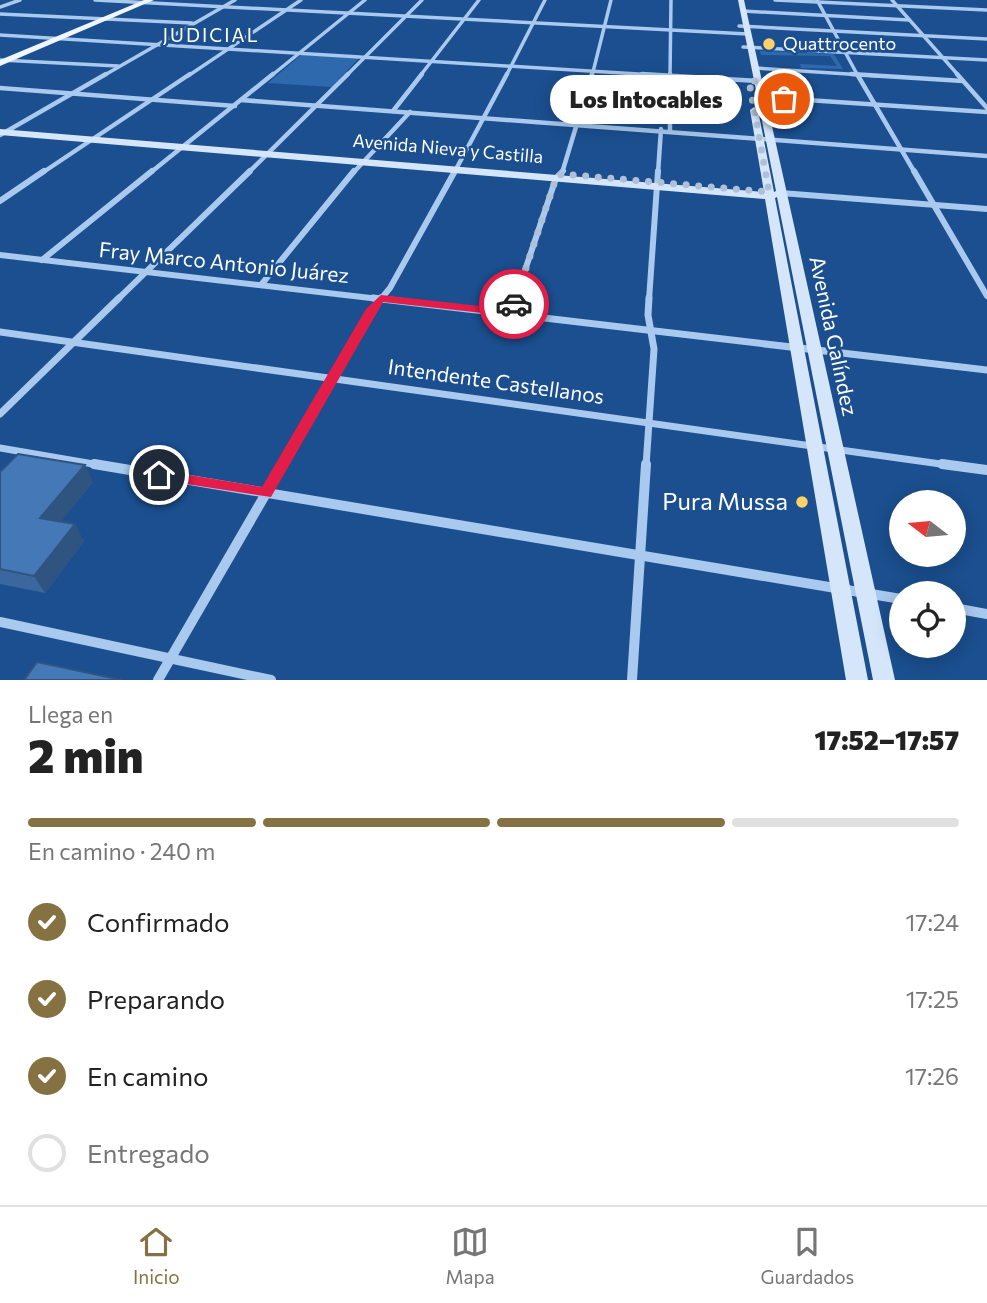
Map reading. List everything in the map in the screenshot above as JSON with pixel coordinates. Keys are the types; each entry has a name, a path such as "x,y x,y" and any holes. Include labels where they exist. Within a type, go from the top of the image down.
{"main road":[{"name":"Avenida Galíndez","path":"734,0 754,77 797,346 857,680"},
{"name":"Avenida Galíndez","path":"741,0 744,36"},
{"path":"2,61 147,1"},
{"name":"Avenida Galíndez","path":"754,77 761,97 764,138"},
{"name":"Avenida Nieva y Castilla","path":"3,131 773,194"},
{"name":"Avenida Galíndez","path":"773,194 815,351 884,680"}],"street":[{"path":"0,7 20,0"},
{"path":"95,0 670,30 744,36 846,52 987,60"},
{"path":"3,131 235,0"},
{"path":"0,201 302,0"},
{"path":"42,260 365,0"},
{"path":"0,414 317,106 422,0"},
{"path":"393,111 480,0"},
{"path":"158,680 332,377 458,167 545,0"},
{"path":"511,313 579,124 611,0"},
{"path":"670,130 671,0"},
{"path":"775,0 987,10"},
{"path":"892,0 987,110"},
{"path":"817,1 874,105 987,296"},
{"path":"743,11 909,20"},
{"path":"0,14 194,23"},
{"path":"744,36 834,31 987,38"},
{"path":"0,36 671,76 857,74 963,81"},
{"path":"2,61 119,66"},
{"path":"0,88 234,106"},
{"path":"761,97 987,110"},
{"path":"241,100 670,130 987,156"},
{"path":"261,285 365,160 410,112"},
{"path":"632,680 654,349 648,315 661,130"},
{"path":"773,194 987,209"},
{"name":"Fray Marco Antonio Juárez","path":"0,255 987,370"},
{"name":"Intendente Castellanos","path":"0,332 987,470"},
{"path":"0,448 889,597"},
{"path":"966,610 987,614"},
{"path":"0,622 271,680"}],"shaded area":[{"path":"760,51 834,54 843,69 801,68 800,64 837,66 830,56 761,55"},
{"path":"301,55 359,58 332,87 268,83"}],"building":[{"path":"18,454 85,465 40,518 75,524 34,576 0,569 0,472"},
{"path":"37,662 122,680 24,680"}],"way so far":[{"path":"514,304 556,178 562,174 769,192 749,81 758,81 761,97 784,99"}],"place":[{"name":"Quattrocento","path":"769,44"},
{"name":"Los Intocables","path":"784,99"},
{"name":"Pura Mussa","path":"802,502"}],"district":[{"name":"JUDICIAL","path":"211,35"}],"route":[{"path":"159,475 265,494 372,309 381,298 511,313 514,304"}]}
